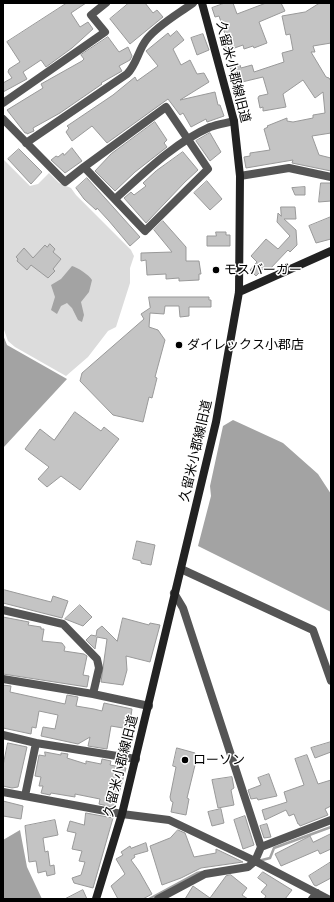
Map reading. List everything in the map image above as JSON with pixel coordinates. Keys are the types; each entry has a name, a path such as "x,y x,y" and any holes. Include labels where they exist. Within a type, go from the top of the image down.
{"street":[{"path":"3,103 105,32 91,15 106,3"},
{"path":"26,144 127,74 134,66 143,44 150,36 193,3"},
{"name":"久留米小郡線旧道","path":"96,899 122,814 136,759 174,593 216,422 239,292 240,176 234,121 202,3"},
{"path":"3,118 26,144 65,182 84,167 166,107 189,138 208,170 145,231 84,167"},
{"path":"115,199 149,169 189,138 212,126 234,121"},
{"path":"240,176 289,168 331,177"},
{"path":"239,292 331,251"},
{"path":"181,569 313,630 331,681"},
{"path":"158,899 205,874 248,867 255,861 261,847 183,608 174,593"},
{"path":"3,610 63,624 97,659 99,668 93,694"},
{"path":"3,679 93,694 149,706"},
{"path":"3,735 36,743 136,759"},
{"path":"25,796 36,743"},
{"path":"3,792 122,814 169,820 255,861 314,896 328,899"},
{"path":"261,847 331,820"},
{"path":"169,893 176,899"}],"shaded area":[{"path":"3,159 30,186 38,184 49,173 59,183 71,188 76,195 131,250 134,256 130,268 130,283 116,327 108,331 88,357 66,376 15,347 8,341 3,327"},
{"path":"72,266 83,272 92,280 89,292 81,302 84,315 82,322 78,320 72,308 67,303 61,306 57,314 51,310 55,297 51,285 61,279"},
{"path":"3,335 7,345 67,379 3,448"},
{"path":"233,420 283,443 318,474 331,494 331,612 198,546 211,496 210,486 223,426"},
{"path":"20,830 27,867 42,899 3,899 3,840"}],"building":[{"path":"67,3 86,3 71,13 80,27 88,22 93,29 72,48 46,67 41,60 23,72 27,79 3,92 3,83 12,78 8,72 9,69 20,62 7,42"},
{"path":"129,3 145,3 153,13 157,10 163,17 130,44 110,19"},
{"path":"225,3 233,3 237,14 266,3 281,3 285,11 259,22 267,43 254,48 253,46 244,49 243,45 226,51 222,38 226,37 219,16 215,17 212,8"},
{"path":"320,3 331,3 331,43 313,46 315,52 311,52 326,77 331,81 331,133 312,136 319,155 331,158 331,171 292,163 293,160 246,168 244,157 250,156 250,153 270,150 264,129 268,127 267,126 287,118 287,121 293,122 313,118 313,115 325,113 323,92 315,98 303,80 283,94 286,107 263,111 263,107 260,108 258,98 259,96 268,94 263,77 242,82 241,78 236,80 235,77 232,78 230,67 240,65 241,68 252,65 254,72 284,62 282,53 293,50 290,34 286,35 282,16 305,12"},
{"path":"177,31 184,40 173,49 181,65 190,60 197,74 204,73 209,82 180,100 215,92 218,105 220,105 224,116 207,122 206,119 191,127 183,113 180,115 168,99 107,143 92,126 72,141 66,132 69,128 67,126 113,95 135,77 137,81 158,66 146,51 168,33 170,36"},
{"path":"203,34 209,50 197,55 191,38"},
{"path":"108,37 119,52 128,47 132,56 130,60 119,66 122,71 101,83 102,84 60,113 33,128 34,131 27,134 25,133 7,110 43,88 41,84 82,61 84,59 81,55"},
{"path":"155,122 167,140 164,143 167,147 135,172 115,191 95,171 111,154"},
{"path":"210,133 221,152 210,161 196,141"},
{"path":"72,148 82,161 65,173 51,160 63,153 64,155"},
{"path":"19,149 42,172 31,184 8,159"},
{"path":"183,152 198,170 146,223 124,198 131,192 134,195 146,186 143,183 156,171"},
{"path":"87,178 140,237 130,246 97,208 96,210 84,199 76,188"},
{"path":"207,181 222,199 210,210 194,193"},
{"path":"321,183 331,183 331,201 319,202"},
{"path":"305,187 305,195 295,195 292,188"},
{"path":"281,207 295,207 296,219 284,219 296,230 297,245 290,252 288,250 268,271 264,268 256,276 250,270 257,262 251,256 266,239 278,249 290,236 277,222 278,213 281,216"},
{"path":"331,217 331,239 316,243 309,226"},
{"path":"163,221 186,247 186,261 199,261 201,274 199,274 199,280 179,281 179,278 166,279 166,274 147,275 146,260 141,261 141,253 172,252 154,230"},
{"path":"216,232 226,232 226,235 230,235 230,246 207,246 207,236 216,236"},
{"path":"50,244 55,249 53,252 61,259 53,269 55,271 48,278 31,265 27,270 17,261 18,259 16,257 24,248 33,258 45,245 47,247"},
{"path":"149,297 209,297 209,300 211,300 211,307 189,307 189,316 180,317 179,306 165,306 164,314 150,313 149,327 158,330 165,340 155,377 157,378 152,398 149,397 143,422 113,415 80,381 82,373 144,319 141,314 150,308"},
{"path":"75,412 101,431 104,427 119,439 80,490 61,476 47,487 38,479 49,467 25,449 40,429 54,440"},
{"path":"137,541 155,545 151,565 141,563 141,561 133,559"},
{"path":"5,590 51,602 53,596 68,601 62,618 3,603 3,591"},
{"path":"80,605 92,617 83,626 65,619"},
{"path":"3,617 29,622 28,625 41,627 41,629 44,629 42,641 62,643 65,647 64,651 84,654 87,656 83,675 89,676 87,687 3,674"},
{"path":"123,618 149,625 150,623 160,625 150,662 126,656 127,670 123,685 101,682 107,639 97,637 95,649 86,640 91,635 96,636 97,630 102,626 117,641"},
{"path":"3,685 11,686 10,692 65,704 67,695 78,697 76,706 102,711 104,703 132,709 129,729 111,726 107,749 88,746 90,737 78,744 41,736 43,727 55,729 58,715 39,711 36,728 32,727 31,734 3,728"},
{"path":"331,742 331,752 315,758 311,748"},
{"path":"8,743 27,747 18,787 12,788 3,786 3,766"},
{"path":"177,748 195,753 194,756 197,757 187,798 189,799 186,815 171,812 173,802 171,801 170,797 176,767 173,766"},
{"path":"45,752 61,755 61,753 68,754 67,758 86,764 86,761 101,764 102,759 111,761 110,765 126,768 116,804 112,807 99,804 100,799 75,794 75,797 41,793 43,786 39,786 41,777 35,776 39,755 45,756"},
{"path":"307,755 318,784 331,780 331,806 325,809 328,815 300,826 294,814 289,816 286,810 265,820 262,810 287,802 284,792 304,785 295,759"},
{"path":"269,774 277,796 258,800 257,798 251,799 248,790 261,785 258,778"},
{"path":"232,777 234,788 231,790 234,805 218,808 212,780"},
{"path":"3,801 23,806 21,819 3,816"},
{"path":"221,809 224,823 212,826 208,812"},
{"path":"86,813 113,818 93,888 74,883 72,878 81,875 85,862 79,861 82,851 72,849 76,833 67,831 70,821 84,825"},
{"path":"245,816 254,845 243,849 234,820"},
{"path":"55,820 58,835 43,838 45,852 48,851 50,866 54,865 55,874 47,876 46,871 38,873 36,861 29,862 25,826"},
{"path":"267,824 271,837 264,838 260,826"},
{"path":"178,830 185,833 194,857 216,853 216,849 243,862 201,868 162,885 150,846 170,838"},
{"path":"331,834 331,849 320,854 318,850 281,866 275,854 310,836 313,842"},
{"path":"146,843 148,851 134,855 135,857 131,860 152,894 143,899 118,899 111,886 125,874 116,859 123,855 121,852 130,846 131,848"},
{"path":"331,862 331,878 316,886 314,885 309,876"},
{"path":"263,872 292,890 285,899 264,899 266,896 261,892 267,885 258,878"},
{"path":"231,875 247,888 242,895 248,899 185,899 193,886 210,898 226,876"},
{"path":"83,890 87,899 65,899"}],"waterway":[{"path":"258,861 270,858 274,848 331,827"},
{"path":"149,899 197,873 202,872"}],"place":[{"name":"モスバーガー","path":"216,270"},
{"name":"ダイレックス小郡店","path":"179,345"},
{"name":"ローソン","path":"185,760"}]}
